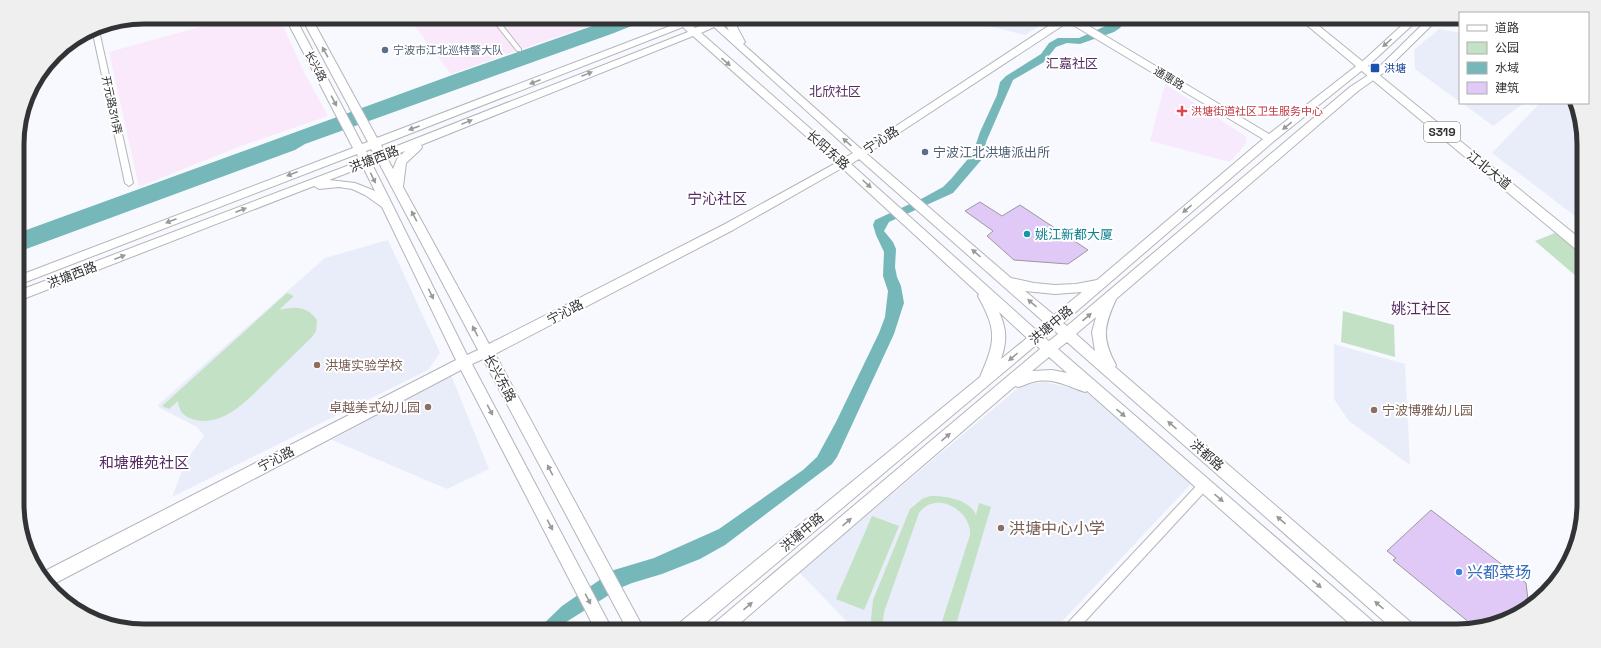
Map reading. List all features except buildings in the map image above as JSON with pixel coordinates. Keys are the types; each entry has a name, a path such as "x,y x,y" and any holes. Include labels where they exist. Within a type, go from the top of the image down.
{"main road":[{"name":"长兴路","path":"294,24 349,130"},
{"name":"长兴路","path":"310,24 365,125"},
{"path":"640,41 667,24"},
{"name":"洪塘西路","path":"24,279 640,41 674,24"},
{"name":"长阳东路","path":"683,24 843,163 977,284"},
{"name":"洪塘西路","path":"24,294 382,156 693,33 705,24"},
{"name":"长阳东路","path":"715,24 860,154 909,194 1005,279"},
{"path":"733,24 733,30 736,37 751,56"},
{"name":"宁沁路","path":"50,578 464,362 729,227 860,154 1057,24"},
{"name":"通惠路","path":"1079,24 1270,139"},
{"name":"江北大道","path":"1311,24 1364,64"},
{"name":"江北大道","path":"1318,24 1577,243"},
{"name":"洪塘中路","path":"691,624 986,380 1270,139 1364,64 1408,24"},
{"name":"洪塘中路","path":"726,624 1348,94 1376,74 1428,24"},
{"path":"650,49 686,44 700,45 712,49"},
{"name":"江北大道","path":"1376,74 1577,231"},
{"name":"长兴东路","path":"365,125 633,624"},
{"name":"长兴东路","path":"349,130 464,362 601,624"},
{"path":"400,190 398,171 400,163 406,154 446,130"},
{"path":"278,196 316,185 345,183 356,185 386,204"},
{"path":"1005,279 1030,288 1046,290 1081,288 1100,284"},
{"name":"洪都路","path":"1005,279 1400,624"},
{"path":"977,284 996,316 1000,330 1000,344 986,380"},
{"name":"洪都路","path":"977,284 1049,350 1363,624"},
{"path":"1113,294 1101,318 1098,330 1098,340 1101,352 1116,376"},
{"path":"1002,390 1024,378 1035,375 1050,375 1072,380 1102,396"}],"street":[{"path":"499,24 519,50"},
{"name":"开元路311弄","path":"96,34 129,183"},
{"path":"1075,624 1204,486"}],"shaded area":[{"path":"211,24 282,24 304,72 328,116 238,147 139,187 109,52"},
{"path":"322,24 334,24 324,27"},
{"path":"413,24 495,24 516,51 451,74"},
{"path":"502,24 594,24 522,49"},
{"path":"985,24 1043,24 1025,35"},
{"path":"1439,29 1459,33 1459,101 1415,69 1414,50"},
{"name":"洪塘街道社区卫生服务中心","path":"1165,84 1247,137 1246,143 1230,162 1150,141"},
{"path":"1463,104 1523,104 1493,126"},
{"path":"1539,104 1570,104 1576,128 1577,144 1577,217 1492,153"},
{"name":"洪塘实验学校","path":"388,240 440,353 428,370 172,497 186,461 204,436 197,427 160,408 158,405 325,258"},
{"name":"宁波博雅幼儿园","path":"1334,344 1405,364 1410,465 1349,421 1334,399"},
{"name":"卓越美式幼儿园","path":"451,375 489,469 447,489 332,440"},
{"name":"洪塘中心小学","path":"1045,382 1085,391 1192,483 1060,624 849,624 799,572 1022,385"}],"green space":[{"path":"1555,233 1577,250 1577,277 1535,241"},
{"path":"287,293 294,296 279,310 300,308 309,312 317,320 316,331 312,337 246,401 226,415 215,420 204,421 192,419 184,415 179,408 178,401 169,409 162,406"},
{"path":"1343,311 1394,325 1395,357 1341,342"},
{"path":"930,496 950,498 968,505 976,515 979,503 991,507 956,624 941,624 970,535 969,526 959,511 943,503 934,503 926,506 919,513 884,612 884,624 872,624 873,600 910,509 922,499"},
{"path":"872,516 899,526 864,610 836,599"}],"water":[{"path":"598,24 636,24 305,144 295,150 24,250 24,231 455,74"},
{"path":"1110,24 1123,24 1114,32 1080,44 1067,43 1056,47 1044,62 1013,80 986,142 983,158 953,193 889,222 884,231 893,242 896,249 895,267 901,286 904,303 894,334 837,457 832,464 725,545 700,559 620,588 563,624 543,624 562,606 614,570 654,558 719,529 803,470 817,457 836,422 879,333 885,317 888,291 883,276 884,252 873,225 875,220 943,187 973,153 980,132 997,95 1000,82 1006,76 1041,54 1049,43 1058,38 1079,38"}],"place":[{"name":"宁波市江北巡特警大队","path":"385,50"},
{"name":"洪塘","path":"1375,68"},
{"name":"洪塘街道社区卫生服务中心","path":"1182,111"},
{"name":"宁波江北洪塘派出所","path":"925,152"},
{"name":"姚江新都大厦","path":"1027,234"},
{"name":"洪塘实验学校","path":"317,365"},
{"name":"卓越美式幼儿园","path":"428,407"},
{"name":"宁波博雅幼儿园","path":"1374,410"},
{"name":"洪塘中心小学","path":"1001,528"},
{"name":"兴都菜场","path":"1459,572"}],"district":[{"name":"汇嘉社区","path":"1072,63"},
{"name":"北欣社区","path":"835,91"},
{"name":"宁沁社区","path":"717,198"},
{"name":"姚江社区","path":"1421,308"},
{"name":"和塘雅苑社区","path":"144,462"}]}
